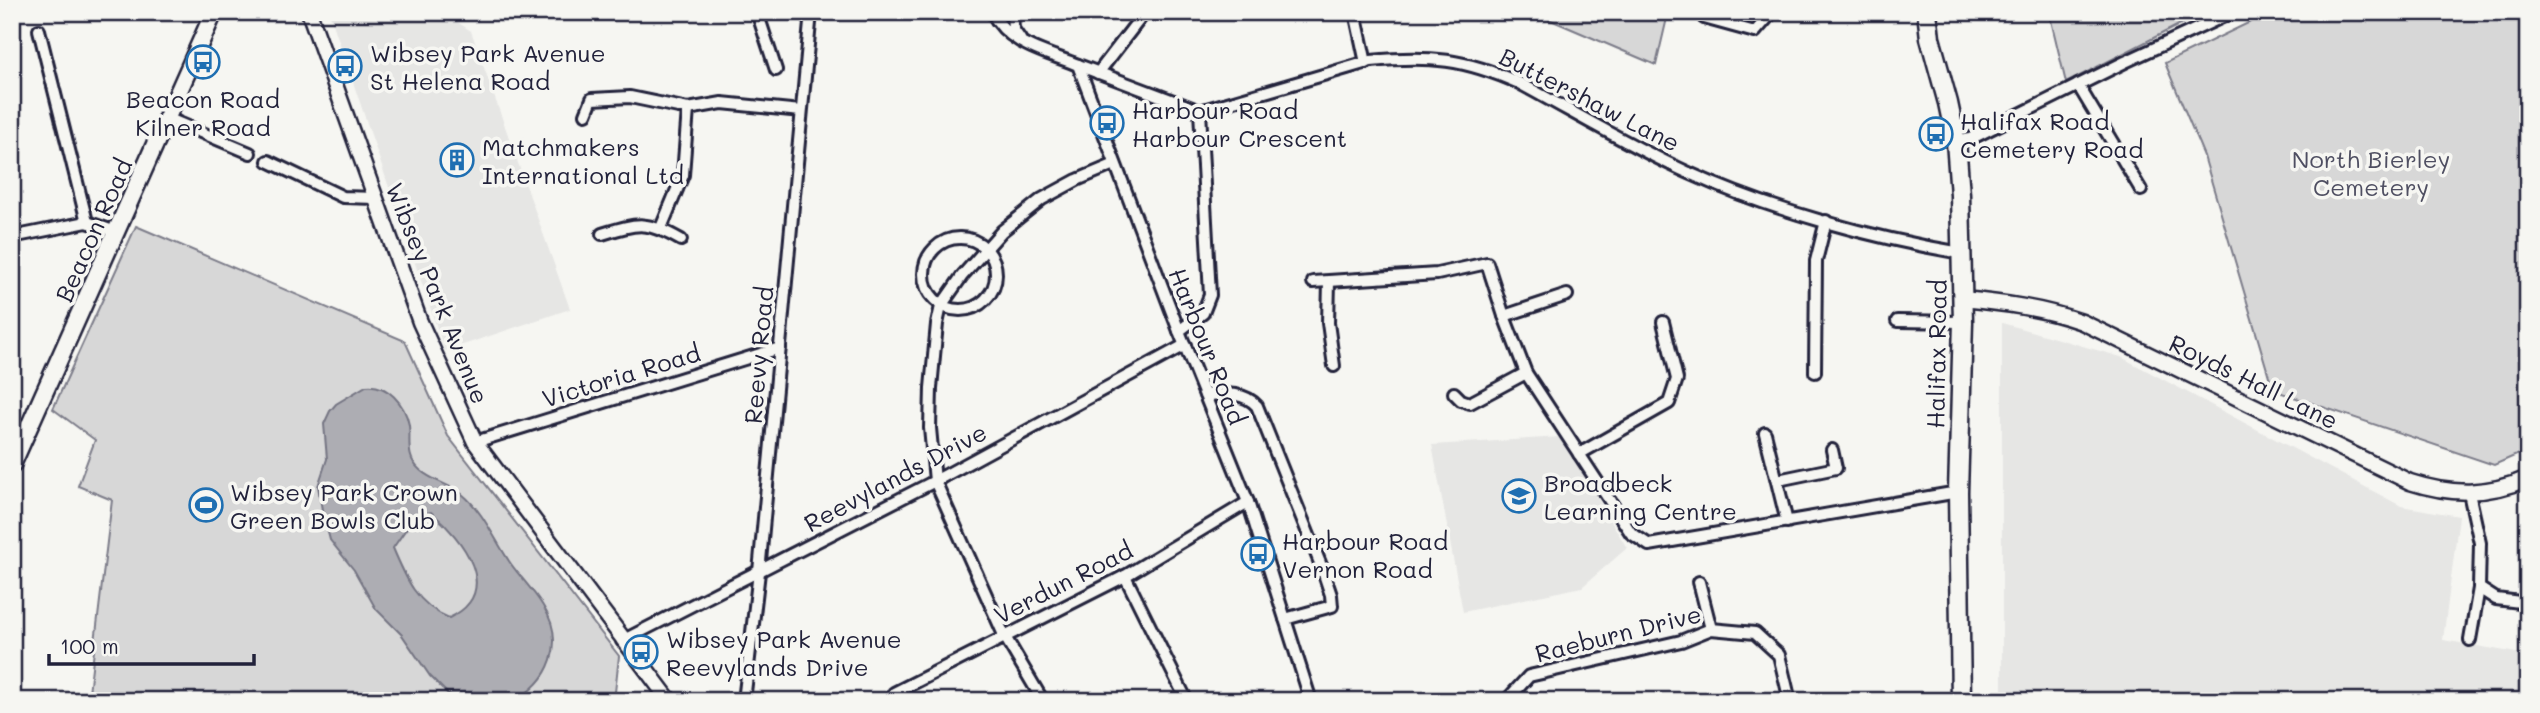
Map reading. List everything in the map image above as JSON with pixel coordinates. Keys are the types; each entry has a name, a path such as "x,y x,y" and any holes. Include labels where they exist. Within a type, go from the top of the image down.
{"highway":[{"name":"Halifax Road","path":"1927,12 1930,38 1956,141 1963,322 1958,492 1961,701"}],"main road":[{"name":"Beacon Road","path":"12,465 214,12"}],"street":[{"name":"Wibsey Park Avenue","path":"309,12 420,322 475,442 622,641 670,701"},
{"path":"757,12 776,70"},
{"name":"Reevy Road","path":"744,701 759,572 811,12"},
{"path":"992,12 998,24 1010,36 1023,43 1200,111 1210,295 1203,313 1179,331"},
{"path":"1012,12 1013,29 1023,43"},
{"path":"1098,73 1145,12"},
{"path":"1355,12 1366,63"},
{"path":"1703,18 1755,32 1769,16 1769,12"},
{"path":"1956,141 1970,139 2233,12"},
{"path":"39,30 87,222"},
{"name":"Buttershaw Lane","path":"1200,111 1366,63 1400,58 1436,58 1490,70 1689,173 1764,203 1826,221 1961,253"},
{"name":"Harbour Road","path":"1078,65 1179,331 1248,502 1311,701"},
{"path":"2078,85 2141,190"},
{"path":"586,114 592,99 630,97 688,109 722,103 801,111"},
{"path":"661,228 683,175 688,109"},
{"path":"167,118 250,153"},
{"path":"268,161 343,197 376,198"},
{"path":"1042,701 1004,635 935,481 930,428 931,388 941,306 962,276 1002,231 1042,199 1115,164"},
{"path":"1815,372 1816,261 1826,221"},
{"path":"12,237 87,222 117,232"},
{"path":"602,234 628,226 647,224 661,228 681,240"},
{"path":"952,238 965,238 987,249 996,270 992,292 984,302 974,308 952,310 941,306 932,298 925,287 923,274 925,262 932,251 952,238"},
{"path":"1313,282 1437,274 1487,263 1526,373 1631,533 1648,545 1958,492"},
{"path":"1329,282 1328,323 1334,366"},
{"path":"1504,316 1567,295"},
{"name":"Royds Hall Lane","path":"1962,299 2022,305 2082,322 2410,482 2436,490 2469,493 2499,489 2526,479"},
{"path":"1897,321 1963,322"},
{"path":"1580,454 1669,402 1677,379 1663,322"},
{"name":"Reevylands Drive","path":"622,641 935,481 1185,345"},
{"name":"Victoria Road","path":"475,442 780,348"},
{"path":"1454,393 1461,400 1470,403 1526,373"},
{"path":"1205,395 1241,396 1257,405 1322,568 1332,606 1285,619"},
{"path":"1765,433 1787,522"},
{"path":"1778,480 1836,468 1832,450"},
{"path":"2469,493 2480,543 2479,588 2470,640"},
{"name":"Verdun Road","path":"894,693 1125,576 1248,502"},
{"path":"1125,576 1187,701"},
{"path":"1699,582 1711,629"},
{"path":"2479,588 2496,599 2528,603"},
{"name":"Raeburn Drive","path":"1506,701 1529,676 1681,641 1711,629 1755,633 1779,655 1790,701"}],"shaded area":[{"path":"329,12 452,12 451,18 471,31 570,309 445,351"},
{"path":"2002,323 2121,357 2401,506 2459,516 2443,640 2528,655 2528,701 2002,701"},
{"path":"366,386 381,388 394,396 407,417 410,455 415,465 470,501 511,564 539,600 550,620 554,647 545,672 526,693 513,701 461,701 447,693 430,676 402,635 376,609 354,570 330,540 318,486 327,459 324,424 336,404","holes":["431,512 465,550 476,580 474,594 465,607 449,618 429,606 414,590 393,548 415,516"]},
{"name":"Broadbeck Learning Centre","path":"1561,437 1627,548 1582,587 1463,612 1432,445"}],"green space":[{"path":"1532,12 1698,12 1695,21 1667,18 1656,65"},
{"path":"2049,12 2204,12 2066,83"},
{"name":"North Bierley Cemetery","path":"2271,12 2528,12 2528,450 2494,465 2273,390 2204,156 2165,63"},
{"path":"136,226 405,341 448,436 619,656 614,701 88,701 112,500 78,486 95,440 53,409"}],"place":[{"name":"Beacon Road Kilner Road","path":"203,62"},
{"name":"Wibsey Park Avenue St Helena Road","path":"345,66"},
{"name":"Harbour Road Harbour Crescent","path":"1107,123"},
{"name":"Halifax Road Cemetery Road","path":"1936,134"},
{"name":"Matchmakers International Ltd","path":"457,160"},
{"name":"Broadbeck Learning Centre","path":"1519,496"},
{"name":"Wibsey Park Crown Green Bowls Club","path":"206,505"},
{"name":"Harbour Road Vernon Road","path":"1258,554"},
{"name":"Wibsey Park Avenue Reevylands Drive","path":"641,652"}]}
